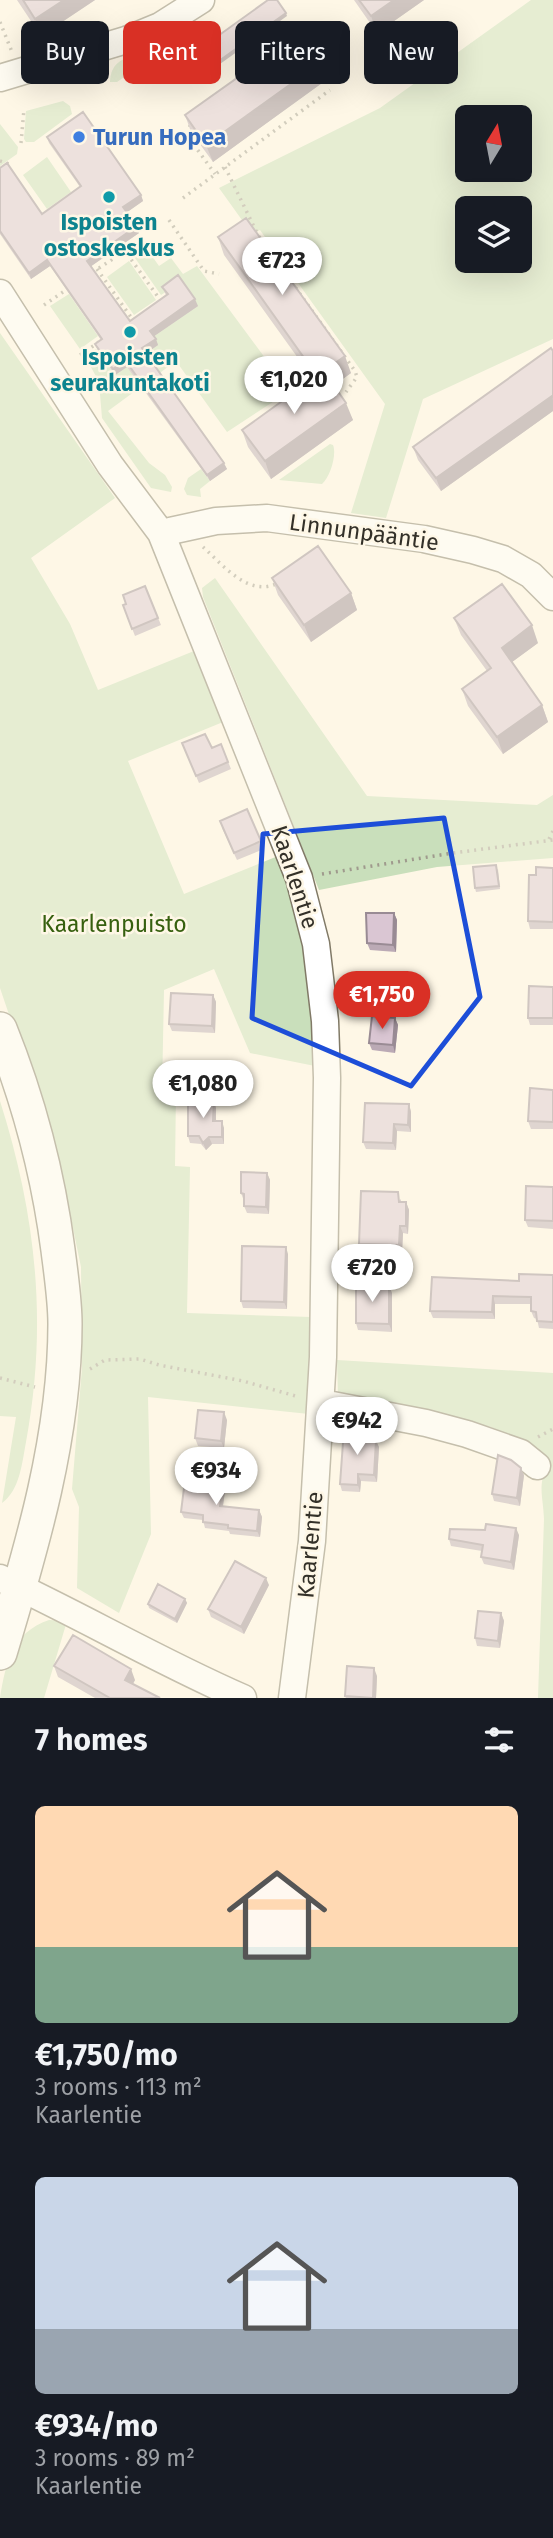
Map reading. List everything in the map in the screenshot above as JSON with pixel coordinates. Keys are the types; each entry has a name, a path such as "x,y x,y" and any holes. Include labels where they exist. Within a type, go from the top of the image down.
{"main road":[{"path":"0,1029 18,1074 38,1138 53,1215 65,1324 49,1395 50,1465 10,1582 0,1653"}],"street":[{"path":"0,78 125,40 160,26 201,0"},
{"name":"Kaarlentie","path":"0,293 110,466 161,533 299,878 316,944 326,1021 327,1078 322,1403 312,1541 292,1698"},
{"name":"Linnunpääntie","path":"161,533 216,521 267,518 424,539 503,559 531,575 553,597"},
{"path":"322,1403 426,1423 467,1434 521,1453 537,1466"},
{"path":"10,1582 200,1679 243,1698"}],"path":[{"path":"0,22 13,54"},
{"path":"183,198 330,90"},
{"path":"22,143 24,109"},
{"path":"192,116 189,138 215,174"},
{"path":"0,161 9,164"},
{"path":"225,166 258,235 355,371 357,377 346,392"},
{"path":"169,220 204,271 219,274"},
{"path":"142,313 133,320 95,270 125,251 161,301 152,307"},
{"path":"44,305 66,290"},
{"path":"80,355 104,339"},
{"path":"198,544 248,584 260,588 271,587 284,581"},
{"path":"299,878 551,839 553,831"},
{"path":"0,1378 17,1381 49,1395 105,1360 140,1359 243,1381 322,1403"}],"highlighted area":[{"path":"444,818 480,997 411,1086 252,1018 263,834"}],"green space":[{"path":"531,0 553,0 553,339 423,399 386,518 351,513 385,404 260,230 252,234 219,188 380,108 414,84 458,84 458,52"},
{"path":"122,60 123,78 117,82 110,82 112,70"},
{"path":"63,101 70,106 72,114 34,142 26,142 26,111"},
{"path":"0,124 18,147 17,154 0,166"},
{"path":"47,157 71,192 47,209 23,175"},
{"path":"145,246 159,266 171,258 183,274 197,266 285,385 282,396 227,432 176,361 108,411 149,463 165,475 172,487 171,492 151,488 102,418 99,382 85,356 96,349 115,375 153,337 197,306 181,282 161,295 135,258 136,250"},
{"path":"129,261 156,300 134,315 107,277"},
{"path":"69,294 98,336 80,349 50,306"},
{"name":"Kaarlenpuisto","path":"0,333 115,498 31,558 70,624 98,690 194,651 223,722 128,761 184,894 278,856 300,933 311,1012 315,1066 250,1053 214,969 164,990 162,1091 176,1092 175,1166 190,1167 187,1313 311,1317 309,1414 148,1397 151,1534 119,1613 77,1588 79,1507 72,1489 82,1368 81,1267 60,1165 0,988"},
{"path":"330,444 334,449 332,466 322,484 279,480"},
{"path":"201,469 210,481 200,489 201,497 187,495 184,489 188,478"},
{"path":"215,578 367,796 537,805 553,795 553,858 437,867 319,890 203,597 202,588"},
{"path":"0,1101 30,1228 37,1312 33,1398 23,1459 13,1491 2,1503 16,1417 0,1416"},
{"path":"337,1360 553,1373 553,1698 538,1698 544,1519 542,1487 546,1466 538,1448 491,1427 428,1412 338,1397"},
{"path":"49,1620 67,1621 44,1698 0,1698 13,1650 27,1633"}],"building":[{"path":"23,0 64,0 35,19"},
{"path":"268,0 277,0 286,13 275,21 239,21"},
{"path":"359,0 394,0 371,16"},
{"path":"235,24 235,50 221,60 221,34"},
{"path":"235,79 235,84 291,84 206,145 185,115"},
{"path":"83,112 141,195 123,207 137,226 87,261 130,321 168,294 162,287 178,275 195,299 150,331 156,339 142,348 224,463 207,475 125,360 113,369 95,344 102,339 47,260 29,273 0,231 0,168 7,163 42,214 81,186 47,137"},
{"path":"246,218 345,356 317,376 218,237"},
{"path":"551,348 553,398 552,396 436,478 413,447"},
{"path":"324,371 346,403 265,461 242,430"},
{"path":"318,546 351,593 304,625 272,578"},
{"path":"502,584 532,625 502,648 542,705 497,737 462,689 491,668 454,618"},
{"path":"145,586 158,618 132,629 123,605 126,604 123,595"},
{"path":"205,734 212,748 221,744 228,762 196,776 182,743"},
{"path":"247,809 261,841 234,853 220,821"},
{"path":"496,865 499,886 475,888 473,867"},
{"path":"536,867 553,868 553,922 528,921 529,875 536,875"},
{"path":"366,913 394,913 393,945 367,943"},
{"path":"529,986 553,987 553,1018 528,1018"},
{"path":"171,993 213,995 212,1026 169,1024"},
{"path":"372,1016 395,1018 393,1045 369,1043"},
{"path":"530,1088 553,1090 553,1122 528,1121"},
{"path":"188,1100 214,1100 213,1121 222,1121 222,1137 209,1137 203,1143 199,1136 188,1136"},
{"path":"365,1103 409,1104 408,1125 394,1124 393,1143 363,1142"},
{"path":"241,1172 267,1173 266,1207 244,1206"},
{"path":"526,1186 553,1187 553,1221 525,1220"},
{"path":"361,1191 398,1192 399,1202 406,1202 406,1226 400,1226 399,1245 359,1244"},
{"path":"242,1246 286,1247 284,1302 241,1301"},
{"path":"519,1274 553,1275 553,1322 537,1321 536,1312 531,1311 531,1297 493,1296 492,1312 430,1311 432,1277 519,1281"},
{"path":"356,1284 389,1285 389,1324 356,1323"},
{"path":"198,1410 224,1412 221,1441 195,1438"},
{"path":"344,1429 360,1430 360,1438 376,1440 374,1475 358,1474 358,1485 340,1484"},
{"path":"498,1455 521,1468 517,1498 492,1494"},
{"path":"185,1480 223,1484 220,1506 259,1510 257,1531 203,1522 203,1515 181,1512"},
{"path":"486,1524 516,1528 511,1562 481,1557 483,1545 449,1539 450,1529 485,1530"},
{"path":"235,1561 266,1578 241,1627 208,1609"},
{"path":"158,1584 185,1599 175,1619 148,1604"},
{"path":"478,1611 501,1613 498,1641 475,1638"},
{"path":"73,1635 131,1669 125,1680 160,1698 110,1698 54,1666"},
{"path":"347,1666 374,1668 373,1698 345,1696"}],"place":[{"name":"Turun Hopea","path":"79,137"},
{"name":"Ispoisten ostoskeskus","path":"109,197"},
{"name":"Ispoisten seurakuntakoti","path":"130,332"}]}
